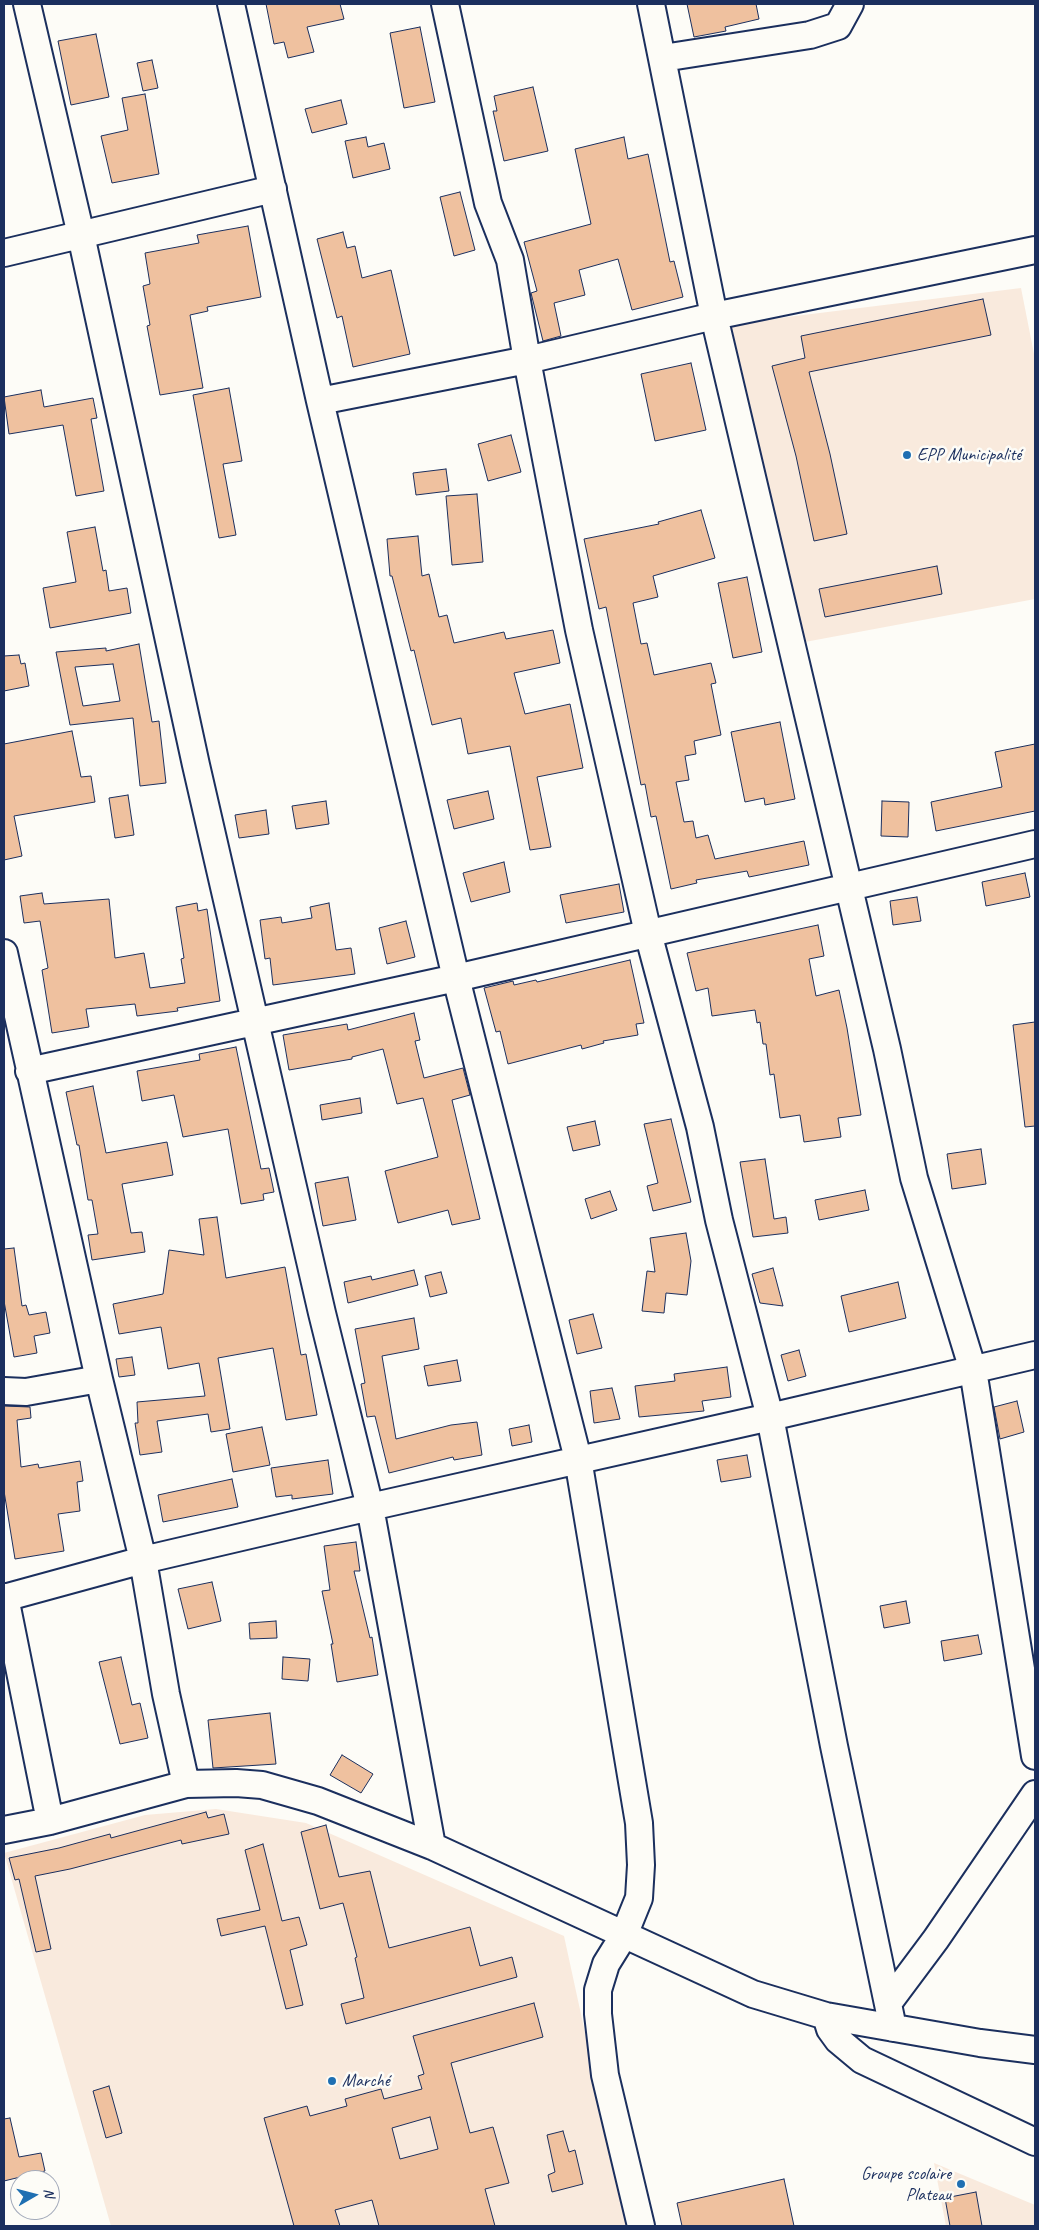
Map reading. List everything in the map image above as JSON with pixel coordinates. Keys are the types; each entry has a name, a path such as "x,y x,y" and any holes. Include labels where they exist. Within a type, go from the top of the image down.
{"street":[{"path":"27,4 81,235 192,746 322,1313 370,1507 432,1846"},
{"path":"231,4 320,401 456,978 578,1459 639,1823 641,1865 639,1898 624,1934 606,1964 598,1990 598,2014 606,2074 641,2226"},
{"path":"445,4 488,203 510,260 527,360 579,630 648,933 700,1126 720,1220 770,1417 834,1746 893,2028"},
{"path":"652,4 714,316 887,1049 914,1178 973,1370 1035,1756"},
{"path":"663,58 810,35 838,26 850,4"},
{"path":"4,252 273,189"},
{"path":"320,401 527,360 714,316 1035,250"},
{"path":"29,1071 456,978 1035,844"},
{"path":"4,952 14,1045 29,1071 99,1379 143,1560 166,1694 186,1784"},
{"path":"50,1821 5,1597 143,1560 1035,1355"},
{"path":"4,1391 26,1392 99,1379"},
{"path":"4,1830 50,1821 186,1784 236,1783 283,1789 432,1846 753,1994 826,2016 1035,2050"},
{"path":"889,2002 931,1946 1035,1794"},
{"path":"826,2016 830,2029 838,2040 862,2060 1035,2142"}],"shaded area":[{"path":"1021,288 1035,359 1035,599 805,642 731,324"},
{"name":"Marché","path":"216,1809 306,1823 564,1936 627,2226 111,2226 4,1853 145,1815"},
{"name":"Groupe scolaire Plateau","path":"934,2163 1035,2205 1035,2226 946,2226"}],"building":[{"path":"266,4 340,4 344,19 307,27 314,52 288,58 284,42 274,44"},
{"path":"687,4 756,4 759,19 725,27 726,31 694,37"},
{"path":"420,27 435,102 404,108 390,33"},
{"path":"96,34 109,97 71,105 58,41"},
{"path":"152,60 158,88 143,91 137,63"},
{"path":"533,87 548,151 504,161 493,111 497,111 494,96"},
{"path":"145,94 159,174 112,183 101,136 128,130 122,98"},
{"path":"341,100 347,124 312,133 305,109"},
{"path":"366,137 368,147 384,143 390,169 353,178 345,141"},
{"path":"624,137 628,159 648,154 670,262 674,261 683,297 632,310 618,259 579,270 585,295 554,303 561,336 543,341 531,293 537,291 524,242 591,224 575,149"},
{"path":"460,192 475,250 454,256 440,197"},
{"path":"248,226 261,297 207,307 208,311 190,315 203,388 160,395 147,326 150,325 143,286 150,284 145,253 199,243 197,235"},
{"path":"343,232 347,248 355,246 362,278 391,270 410,354 353,367 342,316 337,318 317,239"},
{"path":"983,299 991,335 809,372 830,454 847,534 814,541 796,456 772,366 805,358 801,336"},
{"path":"691,363 706,430 655,441 641,374"},
{"path":"229,388 242,461 223,464 236,535 219,538 193,395"},
{"path":"41,390 44,407 93,398 97,418 91,419 104,491 76,496 63,425 9,434 4,397"},
{"path":"511,435 521,472 488,481 478,444"},
{"path":"446,469 449,491 416,495 413,473"},
{"path":"477,494 483,562 452,565 446,496"},
{"path":"701,510 715,558 653,576 658,597 633,603 641,644 647,643 654,675 711,663 716,683 711,684 721,735 694,741 696,754 685,756 689,780 676,782 684,822 693,821 696,838 708,835 715,859 804,841 809,865 749,877 747,871 696,880 697,883 671,889 656,816 651,817 645,784 641,785 606,607 599,609 584,539 659,524 658,522"},
{"path":"95,527 103,571 106,570 109,591 127,588 131,613 50,628 43,588 76,582 67,532"},
{"path":"418,536 422,576 429,574 439,617 447,615 454,643 504,632 506,639 553,630 560,663 514,673 525,714 570,704 583,768 537,777 551,847 530,850 510,746 468,754 461,718 432,725 414,650 411,651 392,576 390,576 387,539"},
{"path":"937,566 942,594 825,617 819,589"},
{"path":"747,577 762,652 733,658 718,583"},
{"path":"139,644 152,722 159,721 166,783 140,786 133,718 70,725 56,652 106,648 106,651","holes":["113,664 120,701 83,706 75,667"]},
{"path":"19,655 21,664 25,663 29,686 4,691 4,656"},
{"path":"780,722 795,799 765,805 764,798 745,802 731,732"},
{"path":"72,731 81,777 91,776 95,802 14,816 22,856 4,860 4,744"},
{"path":"1035,744 1035,811 936,831 931,802 1002,787 995,752"},
{"path":"488,791 494,819 454,829 447,800"},
{"path":"128,795 134,835 115,838 109,798"},
{"path":"326,801 329,824 296,829 292,806"},
{"path":"882,801 909,802 908,837 881,836"},
{"path":"266,810 269,834 239,838 235,815"},
{"path":"504,862 510,892 471,902 463,873"},
{"path":"1025,873 1030,897 986,906 982,882"},
{"path":"619,884 624,912 566,923 560,895"},
{"path":"42,893 44,904 109,899 115,958 144,953 150,988 185,983 181,959 184,958 176,907 197,903 198,911 207,909 220,1001 177,1008 178,1011 137,1016 135,1004 86,1009 89,1027 52,1033 42,970 48,968 40,921 24,923 20,896"},
{"path":"917,897 921,921 893,925 890,901"},
{"path":"329,903 336,950 351,948 355,974 273,985 270,958 265,959 260,920 281,917 282,923 312,918 310,907"},
{"path":"406,921 415,957 387,964 379,928"},
{"path":"818,925 824,956 809,959 816,996 839,990 861,1115 838,1118 841,1137 804,1142 800,1115 780,1118 774,1074 770,1075 766,1044 763,1044 760,1022 757,1023 755,1010 712,1016 708,988 696,991 687,953"},
{"path":"630,960 644,1023 636,1024 638,1035 603,1041 604,1043 582,1049 581,1045 508,1064 500,1031 496,1032 484,988 513,981 514,985 536,980 537,982"},
{"path":"414,1013 420,1040 415,1041 424,1078 463,1068 470,1095 452,1100 480,1219 452,1225 448,1210 398,1223 385,1171 438,1157 423,1098 397,1104 383,1049 352,1057 352,1059 289,1070 283,1035 347,1024 348,1030"},
{"path":"1035,1022 1035,1126 1025,1127 1013,1025"},
{"path":"236,1047 261,1169 269,1168 274,1192 263,1194 264,1200 241,1204 228,1129 183,1137 174,1095 142,1101 137,1071 200,1060 199,1054"},
{"path":"93,1086 106,1153 167,1142 173,1175 122,1184 131,1233 142,1232 145,1252 92,1260 88,1235 98,1234 92,1200 88,1200 79,1145 77,1145 66,1092"},
{"path":"360,1098 362,1113 322,1120 320,1105"},
{"path":"671,1119 691,1202 653,1211 647,1186 658,1183 644,1124"},
{"path":"595,1121 600,1145 573,1151 567,1127"},
{"path":"981,1149 986,1184 952,1189 947,1154"},
{"path":"765,1159 774,1219 786,1217 788,1233 753,1237 740,1162"},
{"path":"348,1177 356,1220 323,1226 315,1183"},
{"path":"865,1190 869,1210 819,1220 815,1200"},
{"path":"610,1191 617,1210 591,1219 585,1199"},
{"path":"217,1217 226,1278 285,1267 301,1355 306,1354 317,1415 286,1420 273,1348 218,1358 230,1429 211,1432 208,1414 157,1421 162,1452 140,1455 135,1423 138,1423 137,1402 205,1396 199,1363 168,1369 161,1327 119,1334 113,1304 163,1294 169,1250 204,1255 199,1219"},
{"path":"686,1233 691,1261 687,1295 666,1293 664,1313 642,1311 647,1271 655,1272 650,1238"},
{"path":"14,1248 22,1306 26,1305 29,1315 46,1312 50,1333 34,1336 37,1353 14,1357 4,1301 4,1249"},
{"path":"773,1268 783,1306 760,1303 752,1274"},
{"path":"414,1270 418,1285 348,1303 344,1282 371,1276 372,1280"},
{"path":"441,1272 447,1293 430,1297 425,1276"},
{"path":"898,1282 906,1318 849,1332 841,1296"},
{"path":"593,1314 602,1348 577,1354 569,1320"},
{"path":"414,1318 419,1349 382,1356 396,1439 451,1425 477,1422 482,1455 454,1460 453,1457 389,1473 375,1416 367,1417 361,1384 365,1383 355,1329"},
{"path":"799,1350 806,1376 788,1381 781,1355"},
{"path":"132,1357 135,1375 119,1377 116,1359"},
{"path":"457,1360 461,1381 428,1386 424,1366"},
{"path":"727,1367 731,1397 702,1401 704,1411 639,1417 635,1386 675,1381 674,1374"},
{"path":"612,1388 620,1419 594,1423 590,1391"},
{"path":"1017,1401 1024,1432 1000,1439 994,1407"},
{"path":"4,1406 30,1407 31,1418 17,1420 21,1467 38,1464 39,1468 80,1461 83,1481 77,1482 80,1511 58,1514 64,1551 15,1559 4,1491"},
{"path":"529,1425 532,1442 512,1446 509,1429"},
{"path":"262,1427 270,1465 233,1472 226,1434"},
{"path":"747,1455 751,1477 721,1482 717,1460"},
{"path":"328,1460 333,1494 292,1499 292,1495 276,1497 271,1468"},
{"path":"232,1479 238,1507 163,1522 158,1495"},
{"path":"356,1542 360,1571 354,1571 370,1638 372,1637 378,1675 337,1682 331,1644 333,1644 322,1591 330,1590 324,1546"},
{"path":"212,1582 221,1621 188,1629 178,1589"},
{"path":"906,1601 910,1623 884,1628 880,1606"},
{"path":"276,1621 277,1638 250,1639 249,1623"},
{"path":"978,1635 982,1654 944,1661 941,1641"},
{"path":"121,1657 132,1705 140,1703 148,1738 120,1744 99,1662"},
{"path":"283,1657 310,1659 308,1681 282,1679"},
{"path":"270,1713 276,1764 213,1768 208,1720"},
{"path":"342,1755 373,1774 361,1793 330,1775"},
{"path":"206,1812 208,1818 224,1814 229,1834 182,1844 181,1840 70,1869 35,1876 51,1949 36,1952 19,1879 15,1880 9,1858 59,1848 110,1834 111,1838"},
{"path":"326,1825 339,1877 370,1871 389,1948 470,1927 480,1966 512,1957 517,1977 346,2024 341,2004 364,1998 355,1958 357,1957 343,1903 320,1909 301,1832"},
{"path":"263,1844 282,1921 299,1917 307,1945 290,1950 303,2005 286,2009 265,1926 221,1936 217,1919 260,1910 245,1850"},
{"path":"534,2003 543,2037 451,2063 470,2133 493,2127 509,2183 485,2189 495,2226 379,2226 372,2200 335,2210 340,2226 294,2226 264,2118 307,2106 310,2116 347,2106 345,2099 381,2089 384,2099 422,2089 418,2076 424,2074 413,2036","holes":["430,2117 438,2149 400,2159 392,2128"]},
{"path":"109,2086 122,2133 106,2138 93,2091"},
{"path":"10,2118 19,2157 41,2153 45,2170 10,2170 10,2180 4,2181 4,2119"},
{"path":"563,2131 569,2152 575,2150 583,2184 552,2192 548,2175 555,2172 547,2135"},
{"path":"784,2179 794,2226 682,2226 677,2203"},
{"path":"976,2192 982,2226 950,2226 945,2198"}],"place":[{"name":"EPP Municipalité","path":"907,455"},
{"name":"Marché","path":"332,2081"},
{"name":"Groupe scolaire Plateau","path":"961,2184"}]}
